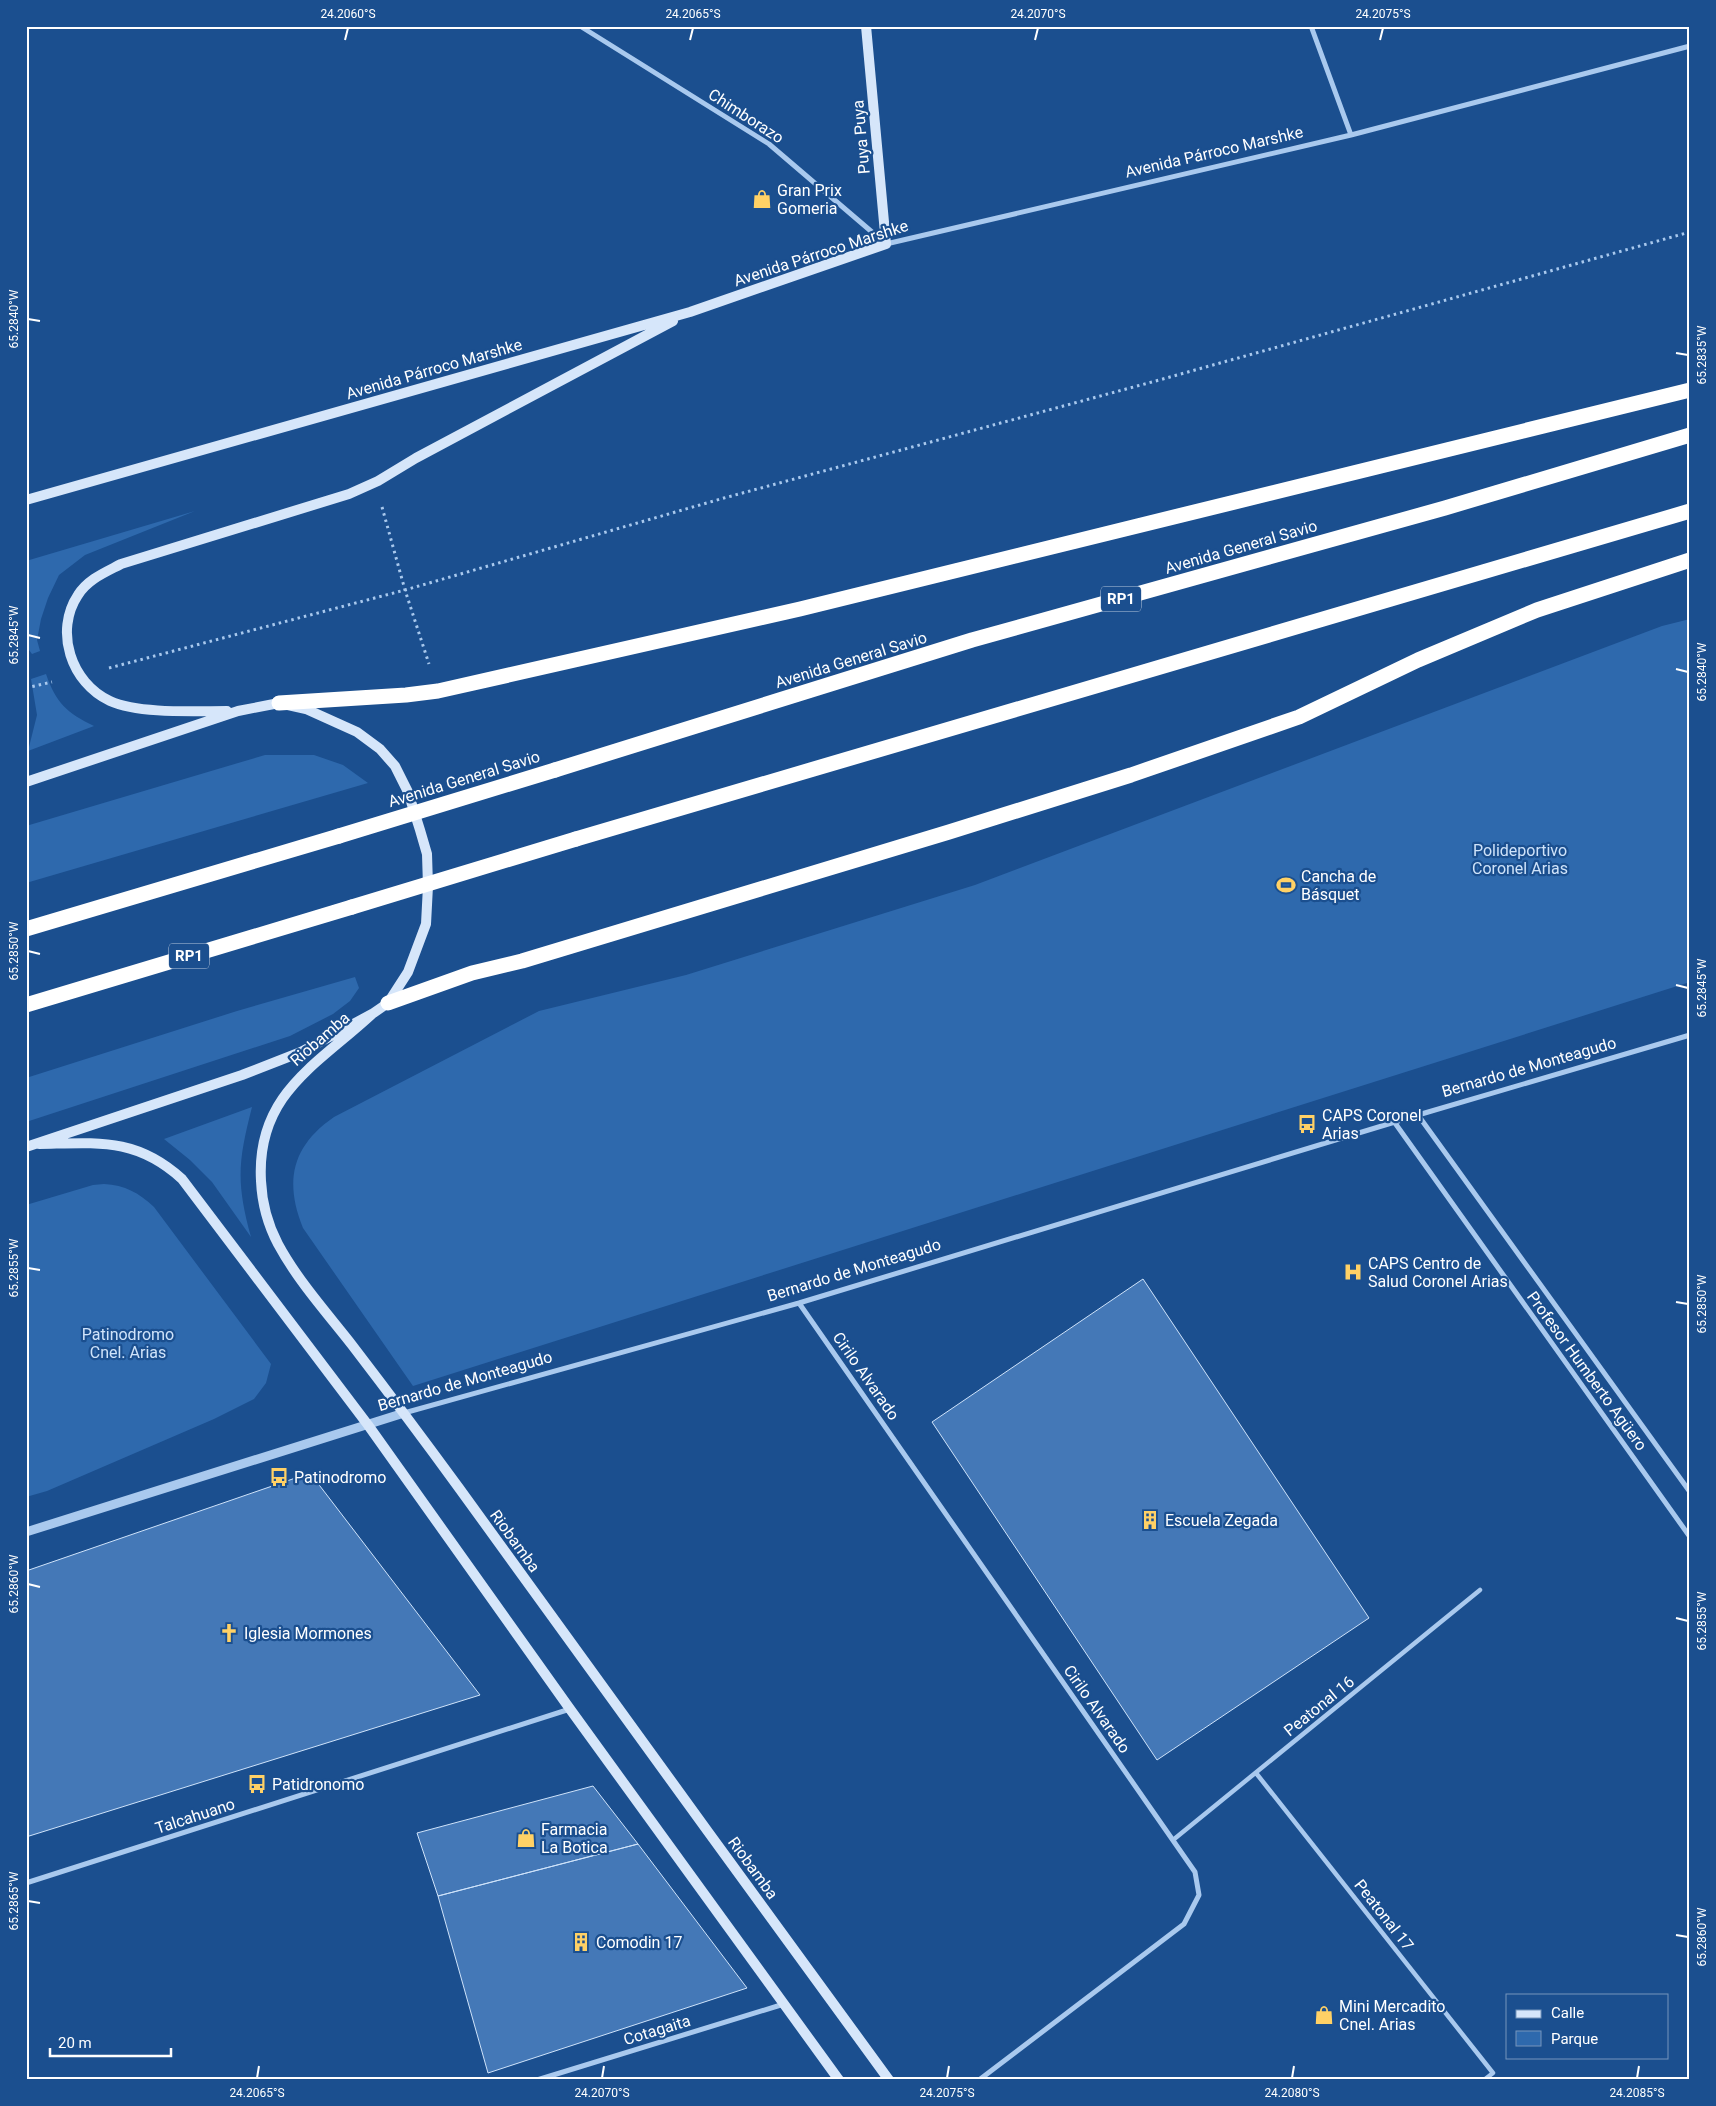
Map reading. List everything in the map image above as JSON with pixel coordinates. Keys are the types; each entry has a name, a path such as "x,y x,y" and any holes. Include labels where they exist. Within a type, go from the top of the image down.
{"highway":[{"path":"279,703 438,690 800,609 1690,390"},
{"name":"Avenida General Savio","path":"26,930 555,770 972,640 1444,508 1690,435"},
{"name":"RP1","path":"26,1005 576,839 1690,511"},
{"path":"388,1003 472,973 522,961 949,832 1131,774 1299,717 1418,660 1537,610 1690,560"}],"main road":[{"name":"Puya Puya","path":"866,26 886,244"},
{"name":"Avenida Párroco Marshke","path":"26,500 690,312 886,244"},
{"path":"238,711 191,712 132,708 109,700 89,687 71,658 67,643 69,616 78,594 94,578 121,564 305,509 349,494 378,481 416,458 690,312"},
{"path":"26,782 238,711 279,703 318,712 357,732 390,760 400,774 408,792 427,854 428,886 426,924 408,972 388,1003 372,1014 301,1052 242,1075 26,1147"},
{"name":"Riobamba","path":"372,1014 340,1044 310,1066 294,1082 273,1116 262,1151 260,1181 266,1212 278,1244 298,1275 404,1413 889,2080"},
{"path":"39,1144 100,1143 136,1149 153,1156 182,1179 368,1425 570,1709 839,2080"}],"street":[{"name":"Chimborazo","path":"580,26 769,144 886,244"},
{"path":"1311,26 1351,136"},
{"name":"Avenida Párroco Marshke","path":"886,244 1351,136 1690,46"},
{"name":"Bernardo de Monteagudo","path":"26,1532 404,1413 799,1303 1418,1115 1690,1035"},
{"name":"Profesor Humberto Agüero","path":"1418,1115 1690,1492"},
{"name":"Profesor Humberto Agüero","path":"1395,1123 1690,1537"},
{"name":"Cirilo Alvarado","path":"799,1303 1196,1872 1199,1895 1184,1924 979,2080"},
{"name":"Peatonal 16","path":"1173,1840 1480,1590"},
{"name":"Talcahuano","path":"26,1883 570,1709"},
{"name":"Peatonal 17","path":"1256,1773 1493,2073 1484,2080"},
{"name":"Cotagaita","path":"537,2080 784,2004"}],"path":[{"path":"80,675 405,590 715,500 1690,232"},
{"path":"378,481 381,504 405,590 438,690"}],"green space":[{"path":"195,511 85,555 59,575 41,619 37,640 40,651 32,654 26,646 26,561"},
{"name":"Polideportivo Coronel Arias","path":"1690,619 1690,982 413,1386 303,1228 297,1211 293,1180 301,1152 320,1128 334,1117 539,1011 686,975 975,885 1662,626"},
{"path":"46,674 58,700 70,711 94,726 28,751 37,715 31,679"},
{"path":"265,755 314,755 343,765 368,783 26,883 26,826"},
{"path":"355,977 359,988 350,1001 333,1014 290,1036 26,1122 26,1078 237,1011"},
{"path":"252,1107 244,1143 241,1172 243,1201 251,1237 212,1182 190,1160 164,1139"},
{"name":"Patinodromo Cnel. Arias","path":"93,1185 119,1186 131,1191 154,1207 271,1364 266,1383 254,1399 214,1419 47,1491 26,1497 26,1205"}],"building":[{"name":"Escuela Zegada","path":"1143,1279 1369,1618 1157,1760 932,1422"},
{"name":"Iglesia Mormones","path":"310,1473 480,1695 26,1837 26,1571"},
{"name":"Farmacia La Botica","path":"593,1786 638,1844 438,1896 417,1833"},
{"name":"Comodin 17","path":"638,1844 747,1988 488,2073 438,1896"}],"place":[{"name":"Gran Prix Gomeria","path":"762,199"},
{"name":"Cancha de Básquet","path":"1286,885"},
{"name":"CAPS Coronel Arias","path":"1307,1124"},
{"name":"CAPS Centro de Salud Coronel Arias","path":"1353,1272"},
{"name":"Patinodromo","path":"279,1477"},
{"name":"Escuela Zegada","path":"1150,1520"},
{"name":"Iglesia Mormones","path":"229,1633"},
{"name":"Patidronomo","path":"257,1784"},
{"name":"Farmacia La Botica","path":"526,1838"},
{"name":"Comodin 17","path":"581,1942"},
{"name":"Mini Mercadito Cnel. Arias","path":"1324,2015"}]}
